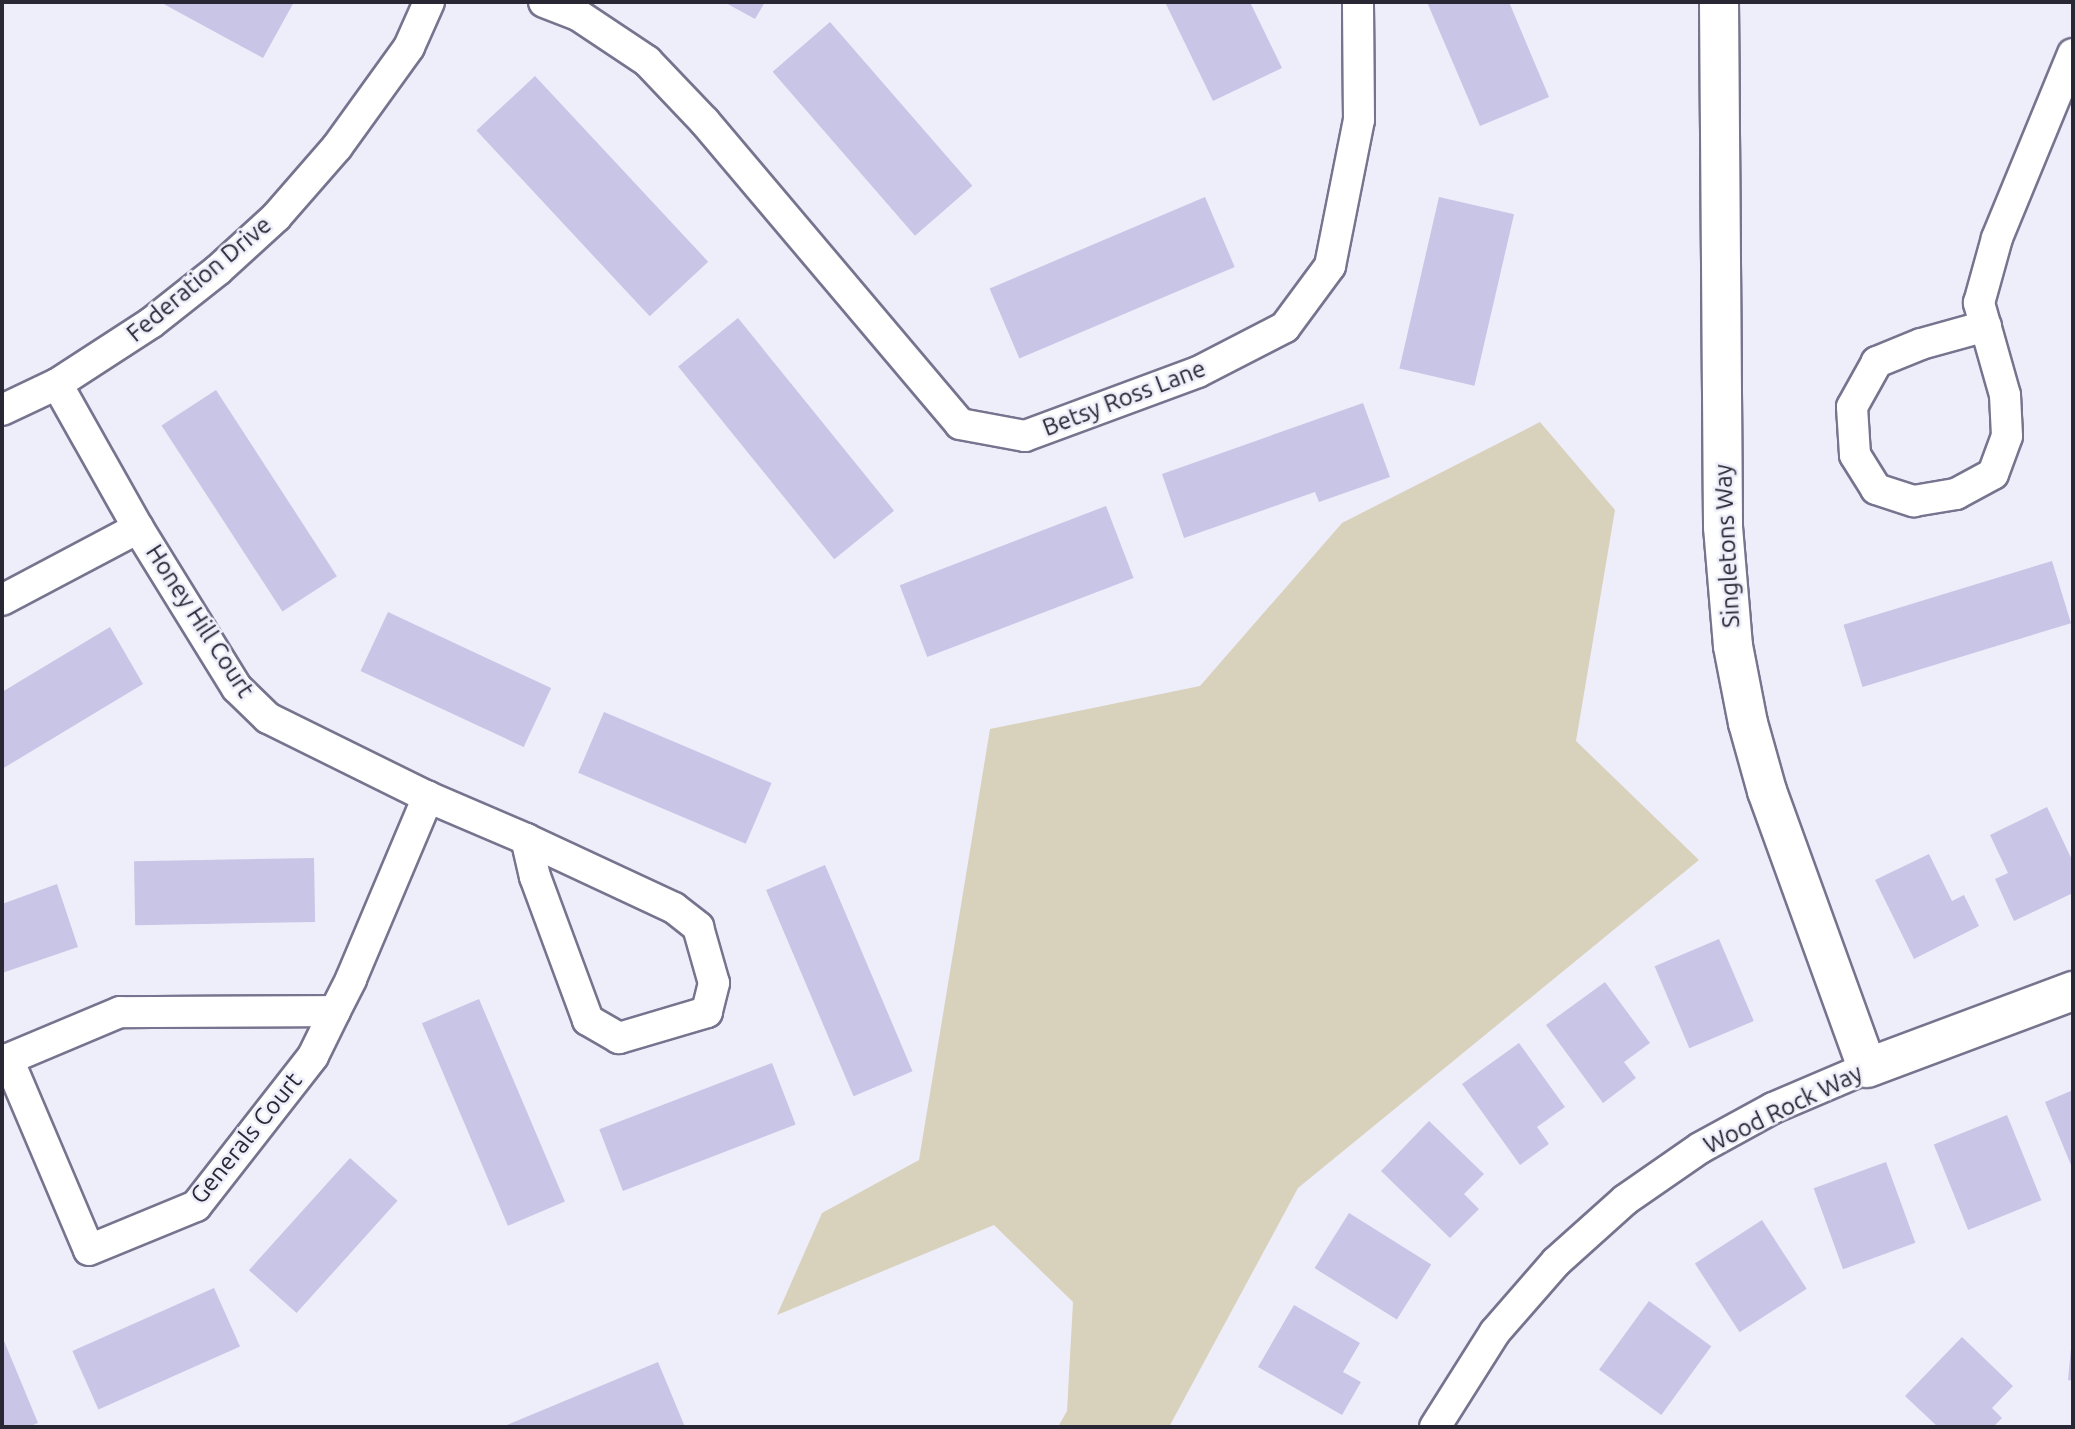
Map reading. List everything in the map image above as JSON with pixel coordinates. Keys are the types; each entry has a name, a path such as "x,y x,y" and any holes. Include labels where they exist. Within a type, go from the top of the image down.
{"street":[{"name":"Federation Drive","path":"2,410 57,384 152,323 218,270 275,217 337,147 401,58 429,2"},
{"name":"Betsy Ross Lane","path":"544,2 578,16 647,61 705,122 960,424 1025,436 1198,372 1285,327 1330,266 1359,120 1358,2"},
{"name":"Singletons Way","path":"1719,2 1723,527 1733,646 1748,723 1766,791 1867,1068"},
{"path":"1986,326 1921,344 1877,362 1852,407 1855,456 1876,489 1914,501 1956,494 1993,474 2007,436 2005,395 1986,326 1979,303 1997,239 2073,54"},
{"name":"Honey Hill Court","path":"57,384 138,528 237,688 268,718 429,797 526,839 674,908 698,927 714,983 707,1012 619,1038 588,1020 535,877 526,839"},
{"path":"2,600 138,528"},
{"name":"Generals Court","path":"335,1012 120,1012 8,1059 89,1250 196,1206 313,1056 335,1012 429,797"},
{"name":"Wood Rock Way","path":"1435,1427 1495,1332 1556,1262 1625,1200 1700,1148 1773,1108 1867,1068 2073,991"}],"shaded area":[{"path":"1540,422 1615,510 1576,741 1699,860 1298,1188 1169,1427 1058,1427 1067,1411 1073,1302 994,1225 777,1315 822,1213 919,1160 990,729 1200,686 1342,523"}],"building":[{"path":"160,2 294,2 263,58"},
{"path":"724,2 765,2 755,19"},
{"path":"1165,2 1250,2 1282,68 1213,101"},
{"path":"1427,2 1509,2 1549,97 1480,126"},
{"path":"830,22 972,186 915,236 773,72"},
{"path":"535,76 708,262 650,316 476,131"},
{"path":"1205,197 1235,267 1019,358 990,288"},
{"path":"1439,197 1514,214 1474,386 1399,368"},
{"path":"738,318 894,511 834,559 678,366"},
{"path":"216,390 337,576 282,612 161,425"},
{"path":"1363,403 1390,477 1319,502 1315,492 1184,538 1162,474"},
{"path":"1106,506 1134,578 927,657 900,585"},
{"path":"2052,561 2071,623 1863,687 1844,625"},
{"path":"388,612 551,688 524,747 361,671"},
{"path":"110,627 143,684 2,769 2,692"},
{"path":"604,712 772,783 746,844 578,773"},
{"path":"2047,807 2073,862 2073,893 2014,921 1995,879 2008,873 1990,835"},
{"path":"1929,854 1952,901 1964,895 1979,926 1914,959 1875,880"},
{"path":"314,858 315,922 135,925 134,861"},
{"path":"825,865 913,1071 854,1096 766,890"},
{"path":"57,884 78,947 2,973 2,904"},
{"path":"1719,939 1754,1021 1689,1048 1655,966"},
{"path":"1605,982 1650,1043 1624,1062 1636,1078 1603,1103 1546,1025"},
{"path":"479,999 565,1202 508,1226 422,1023"},
{"path":"1519,1043 1565,1107 1537,1127 1549,1144 1520,1165 1462,1084"},
{"path":"772,1063 796,1125 623,1191 599,1129"},
{"path":"2073,1090 2073,1170 2045,1102"},
{"path":"2007,1115 2041,1200 1968,1230 1934,1145"},
{"path":"1429,1121 1484,1174 1464,1194 1479,1209 1450,1238 1381,1171"},
{"path":"350,1158 398,1201 297,1313 249,1270"},
{"path":"1886,1162 1915,1243 1843,1269 1814,1188"},
{"path":"1349,1213 1431,1264 1397,1320 1315,1268"},
{"path":"1762,1220 1807,1289 1740,1332 1695,1264"},
{"path":"214,1288 240,1346 98,1410 72,1351"},
{"path":"1649,1301 1711,1346 1661,1415 1599,1370"},
{"path":"1294,1305 1360,1343 1343,1372 1361,1382 1342,1415 1258,1367"},
{"path":"2,1336 38,1423 27,1427 2,1427"},
{"path":"1962,1337 2013,1386 1992,1408 2002,1418 1993,1427 1938,1427 1905,1396"},
{"path":"2073,1348 2073,1381 2068,1380"},
{"path":"658,1362 685,1427 502,1427"}]}
